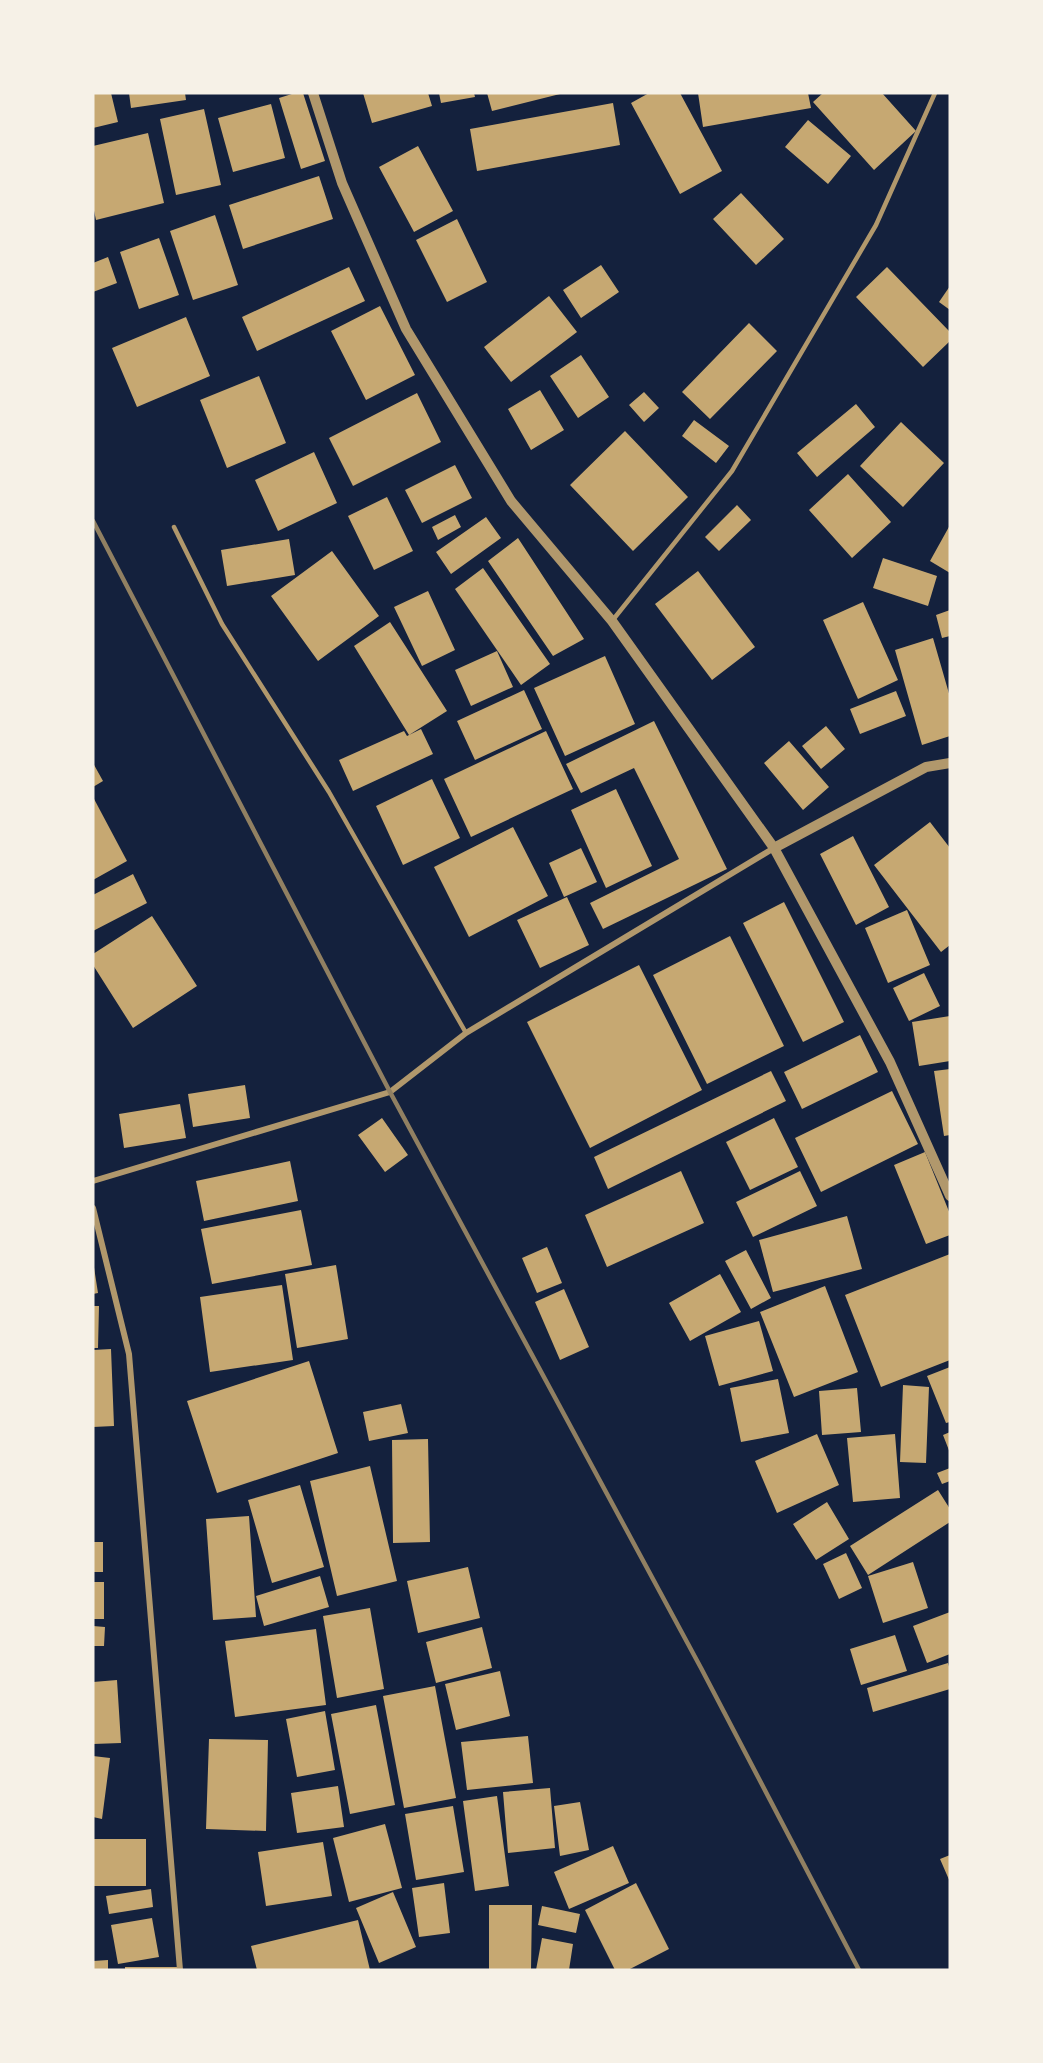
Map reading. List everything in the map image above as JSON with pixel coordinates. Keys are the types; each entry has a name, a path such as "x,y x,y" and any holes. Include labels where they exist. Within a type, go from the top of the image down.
{"street":[{"path":"313,93 342,183 406,329 511,501 612,621 774,848 890,1062 950,1196"},
{"path":"93,1181 390,1092 466,1033 774,848 926,767 950,763"},
{"path":"93,1208 129,1354 180,1970"}],"lane":[{"path":"612,621 732,471 876,225 935,93"},
{"path":"174,527 222,624 329,792 466,1033"}],"building":[{"path":"93,93 111,93 118,122 93,128"},
{"path":"129,93 185,93 186,100 131,108"},
{"path":"303,93 325,161 301,169 279,98"},
{"path":"363,93 428,93 432,106 372,123"},
{"path":"439,93 474,93 475,97 441,103"},
{"path":"487,93 560,93 560,94 492,111"},
{"path":"649,93 680,93 722,171 680,194 631,103"},
{"path":"698,93 808,93 811,108 703,127"},
{"path":"823,93 882,93 916,131 874,170 813,102"},
{"path":"613,103 620,145 477,171 470,129"},
{"path":"271,104 285,158 233,172 218,118"},
{"path":"204,109 221,185 176,195 160,119"},
{"path":"808,120 851,156 828,184 785,147"},
{"path":"148,133 164,203 96,220 93,206 93,146"},
{"path":"418,146 453,211 414,232 379,167"},
{"path":"319,176 333,219 243,249 229,205"},
{"path":"741,193 784,239 756,265 713,219"},
{"path":"215,215 238,285 193,300 170,231"},
{"path":"457,219 487,282 447,302 416,240"},
{"path":"159,238 179,295 139,309 120,252"},
{"path":"108,257 117,283 93,292 93,263"},
{"path":"601,265 619,292 581,318 563,290"},
{"path":"349,267 365,301 257,351 242,317"},
{"path":"887,267 950,332 950,341 923,367 856,297"},
{"path":"950,286 950,310 939,302"},
{"path":"549,296 577,332 511,382 484,347"},
{"path":"380,306 415,375 366,400 331,331"},
{"path":"186,317 210,376 137,407 112,348"},
{"path":"749,323 777,351 710,419 682,392"},
{"path":"581,355 609,397 578,418 550,376"},
{"path":"259,376 286,443 227,468 200,400"},
{"path":"540,390 564,430 531,450 508,409"},
{"path":"644,392 659,408 644,422 629,405"},
{"path":"417,393 441,442 353,486 329,438"},
{"path":"856,404 875,427 817,477 797,453"},
{"path":"694,420 729,446 716,463 682,436"},
{"path":"901,422 944,463 903,507 860,466"},
{"path":"625,431 688,497 633,551 570,485"},
{"path":"314,452 337,503 278,531 255,480"},
{"path":"455,465 472,498 422,523 405,490"},
{"path":"848,474 891,522 852,558 809,510"},
{"path":"387,497 413,551 374,570 348,516"},
{"path":"737,505 751,520 719,551 705,537"},
{"path":"455,515 461,527 438,540 432,527"},
{"path":"486,517 501,538 451,574 436,552"},
{"path":"950,525 950,573 930,561"},
{"path":"518,538 584,639 553,656 488,561"},
{"path":"289,539 295,575 227,586 221,550"},
{"path":"332,551 379,616 318,661 271,596"},
{"path":"883,558 937,576 928,606 873,588"},
{"path":"483,568 550,664 521,685 455,589"},
{"path":"698,571 755,647 712,680 655,604"},
{"path":"428,591 455,650 422,666 394,607"},
{"path":"863,602 898,680 858,699 823,620"},
{"path":"950,610 950,636 942,638 936,615"},
{"path":"390,622 447,711 409,735 354,646"},
{"path":"933,638 950,697 950,736 922,745 895,650"},
{"path":"497,651 513,687 471,706 455,670"},
{"path":"605,656 635,724 565,756 534,688"},
{"path":"524,690 542,729 475,760 457,721"},
{"path":"896,691 906,716 860,734 850,709"},
{"path":"654,721 727,869 603,929 590,903 679,859 634,768 581,793 566,764"},
{"path":"826,726 845,749 821,769 802,746"},
{"path":"421,729 433,754 353,791 339,760 404,731 407,736"},
{"path":"546,731 573,789 471,837 444,779"},
{"path":"789,741 829,787 803,810 764,763"},
{"path":"93,763 103,781 93,787"},
{"path":"432,779 460,838 403,865 376,806"},
{"path":"616,789 652,866 606,888 571,810"},
{"path":"93,797 127,861 93,880"},
{"path":"930,822 950,848 950,945 941,952 874,865"},
{"path":"513,827 548,896 469,937 434,867"},
{"path":"853,836 889,907 856,925 820,854"},
{"path":"581,848 597,882 564,897 549,863"},
{"path":"133,874 147,903 93,931 93,895"},
{"path":"567,897 589,945 540,968 517,920"},
{"path":"784,902 844,1022 803,1042 743,923"},
{"path":"907,910 930,965 888,983 865,928"},
{"path":"152,916 197,986 133,1028 93,965 93,954"},
{"path":"730,936 784,1046 707,1084 653,975"},
{"path":"639,965 702,1090 590,1148 527,1022"},
{"path":"924,973 940,1006 909,1021 893,988"},
{"path":"950,1016 950,1061 919,1066 912,1022"},
{"path":"860,1035 878,1072 802,1109 784,1072"},
{"path":"950,1069 950,1135 944,1136 934,1071"},
{"path":"771,1071 786,1101 608,1189 594,1157"},
{"path":"245,1085 250,1118 193,1127 188,1094"},
{"path":"892,1091 918,1144 821,1192 795,1138"},
{"path":"180,1104 186,1138 124,1148 119,1114"},
{"path":"382,1118 408,1155 385,1172 358,1135"},
{"path":"774,1118 798,1167 750,1190 726,1142"},
{"path":"925,1152 950,1214 950,1235 926,1244 894,1165"},
{"path":"290,1161 298,1201 204,1221 196,1181"},
{"path":"681,1171 704,1223 607,1267 585,1215"},
{"path":"800,1171 817,1206 753,1237 736,1202"},
{"path":"301,1210 312,1265 212,1284 201,1229"},
{"path":"847,1216 862,1269 773,1292 759,1240"},
{"path":"547,1247 562,1283 537,1293 522,1258"},
{"path":"746,1250 771,1298 751,1309 725,1261"},
{"path":"950,1254 950,1360 881,1387 845,1295"},
{"path":"93,1261 98,1293 93,1294"},
{"path":"336,1265 348,1339 297,1348 285,1274"},
{"path":"720,1274 741,1312 690,1341 669,1303"},
{"path":"282,1285 293,1360 210,1372 200,1297"},
{"path":"825,1286 858,1372 794,1397 760,1312"},
{"path":"564,1289 589,1347 560,1360 535,1302"},
{"path":"93,1306 99,1306 98,1348 93,1348"},
{"path":"759,1321 773,1371 719,1386 705,1336"},
{"path":"111,1349 114,1426 93,1427 93,1350"},
{"path":"309,1361 338,1453 217,1493 187,1401"},
{"path":"950,1367 950,1422 946,1423 927,1376"},
{"path":"778,1379 789,1433 741,1442 730,1388"},
{"path":"903,1385 929,1387 926,1463 900,1462"},
{"path":"857,1388 861,1432 822,1435 819,1391"},
{"path":"401,1404 408,1433 369,1441 363,1412"},
{"path":"950,1432 950,1453 943,1435"},
{"path":"817,1434 839,1485 777,1513 755,1461"},
{"path":"895,1434 900,1498 853,1502 847,1438"},
{"path":"428,1439 430,1542 393,1543 392,1440"},
{"path":"370,1466 397,1581 337,1596 310,1481"},
{"path":"950,1468 950,1481 942,1484 937,1473"},
{"path":"300,1485 324,1567 272,1583 248,1500"},
{"path":"938,1490 950,1509 950,1522 868,1575 850,1546"},
{"path":"827,1502 849,1539 816,1560 793,1524"},
{"path":"249,1516 256,1617 213,1620 206,1519"},
{"path":"93,1542 103,1542 103,1572 93,1572"},
{"path":"846,1553 862,1588 839,1599 823,1564"},
{"path":"913,1562 928,1608 883,1623 868,1576"},
{"path":"468,1567 480,1618 418,1633 407,1581"},
{"path":"320,1576 329,1607 264,1626 256,1596"},
{"path":"93,1582 104,1582 104,1619 93,1619"},
{"path":"370,1608 384,1689 337,1698 323,1616"},
{"path":"950,1612 950,1654 927,1663 913,1626"},
{"path":"93,1626 105,1627 104,1646 93,1646"},
{"path":"482,1627 492,1668 436,1683 426,1642"},
{"path":"316,1629 326,1705 235,1717 225,1641"},
{"path":"895,1635 907,1671 861,1685 850,1649"},
{"path":"948,1663 950,1689 873,1712 867,1688"},
{"path":"500,1671 510,1716 456,1730 445,1684"},
{"path":"117,1680 121,1743 93,1744 93,1682"},
{"path":"435,1686 456,1798 404,1808 383,1696"},
{"path":"376,1705 395,1805 350,1814 331,1714"},
{"path":"325,1711 335,1770 297,1777 286,1719"},
{"path":"528,1736 533,1783 467,1790 461,1742"},
{"path":"209,1739 268,1740 266,1831 206,1829"},
{"path":"93,1756 110,1758 102,1819 93,1817"},
{"path":"338,1786 344,1827 297,1833 291,1793"},
{"path":"550,1788 555,1848 508,1853 503,1792"},
{"path":"497,1796 509,1886 475,1891 463,1801"},
{"path":"580,1802 589,1850 560,1856 554,1806"},
{"path":"453,1806 464,1872 416,1880 405,1814"},
{"path":"385,1824 402,1888 349,1902 333,1838"},
{"path":"93,1839 146,1839 146,1886 93,1886"},
{"path":"323,1842 332,1896 266,1906 258,1852"},
{"path":"613,1846 629,1883 569,1909 554,1872"},
{"path":"950,1855 950,1882 940,1859"},
{"path":"444,1883 450,1933 419,1937 412,1888"},
{"path":"636,1883 669,1949 628,1970 615,1970 585,1910"},
{"path":"151,1889 153,1907 109,1914 106,1896"},
{"path":"393,1892 416,1947 379,1963 356,1908"},
{"path":"489,1905 532,1905 531,1970 489,1970"},
{"path":"542,1906 580,1914 576,1933 538,1925"},
{"path":"152,1918 159,1957 118,1964 111,1925"},
{"path":"358,1920 370,1970 257,1970 251,1946"},
{"path":"542,1938 573,1944 569,1970 536,1970"},
{"path":"108,1960 108,1970 93,1970 93,1961"},
{"path":"125,1967 177,1967 177,1970 125,1970"}],"railway":[{"path":"93,521 390,1092 701,1668 859,1970"}]}
